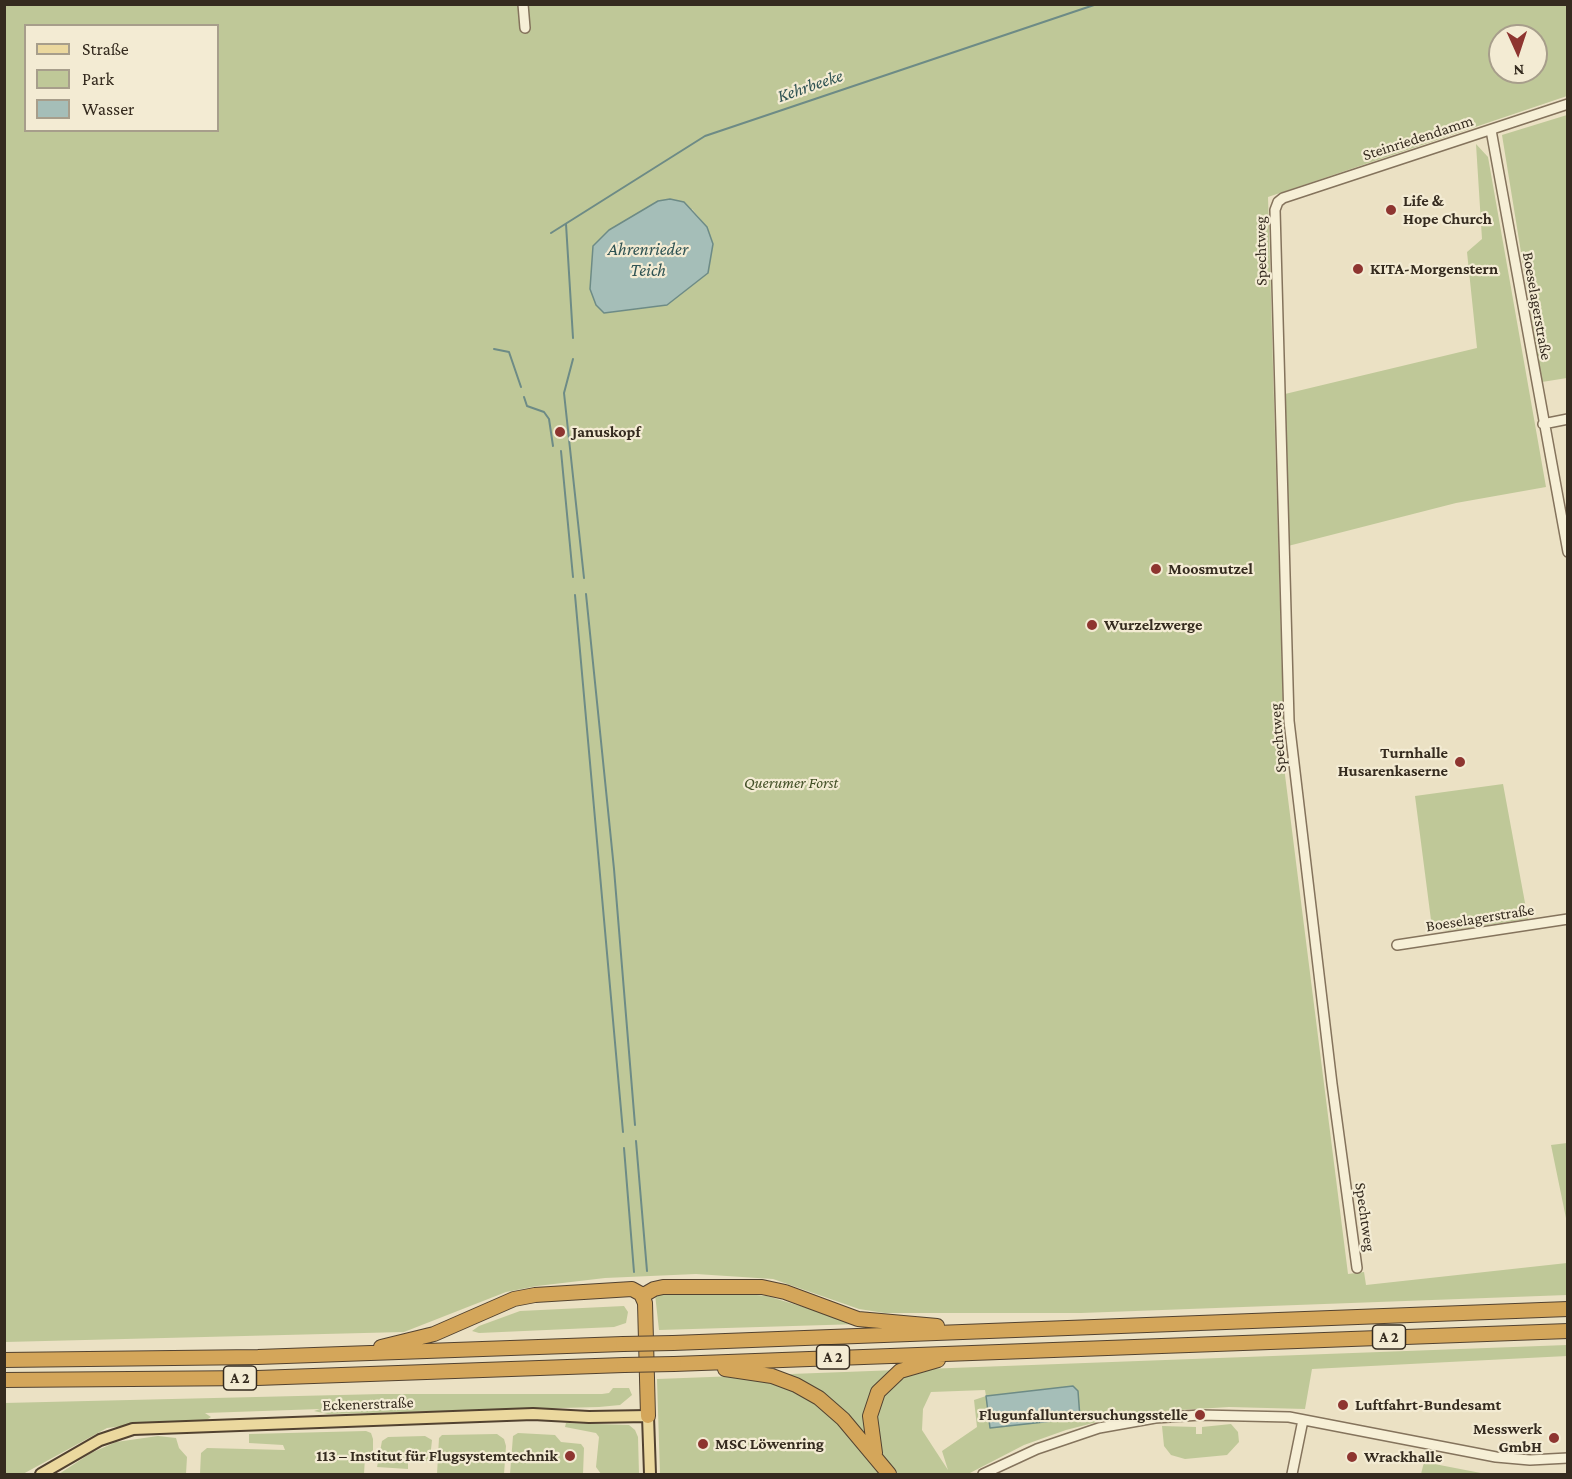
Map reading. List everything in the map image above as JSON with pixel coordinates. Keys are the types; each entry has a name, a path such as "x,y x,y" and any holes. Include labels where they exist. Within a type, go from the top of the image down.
{"highway":[{"path":"642,1296 658,1287 762,1287 785,1292 858,1319 930,1324 959,1332"},
{"path":"350,1354 434,1334 498,1305 525,1297 628,1288 642,1296 645,1303 648,1416"},
{"name":"A 2","path":"4,1360 350,1354 1568,1310"},
{"name":"A 2","path":"4,1380 257,1378 1568,1331"},
{"path":"876,1456 871,1440 870,1416 874,1400 888,1380 915,1365 985,1352"},
{"path":"678,1363 755,1372 796,1385 836,1412 876,1456 889,1474"}],"main road":[{"name":"Eckenerstraße","path":"41,1474 100,1440 126,1431 151,1427 505,1414 589,1418 648,1416"},
{"path":"648,1416 650,1474"}],"street":[{"path":"523,4 525,28"},
{"name":"Steinriedendamm","path":"1278,202 1284,198 1568,104"},
{"name":"Boeselagerstraße","path":"1491,130 1568,552"},
{"name":"Spechtweg","path":"1278,202 1275,210 1279,426 1289,721 1332,1084 1357,1268"},
{"path":"1543,424 1568,419"},
{"name":"Boeselagerstraße","path":"1397,945 1568,919"},
{"path":"983,1474 1058,1441 1099,1428 1137,1421 1242,1414 1303,1420 1496,1457 1530,1460 1568,1458"},
{"path":"1292,1474 1303,1420"}],"green space":[{"name":"Querumer Forst","path":"4,5 1567,5 1567,96 1268,197 1285,775 1348,1274 1364,1272 1366,1285 1567,1263 1567,1295 1081,1313 885,1313 859,1309 773,1279 696,1274 605,1278 506,1292 404,1332 5,1342","holes":["692,209 707,227 713,244 708,273 667,305 604,313"]},
{"path":"1567,115 1567,378 1542,382 1502,135"},
{"path":"1476,144 1488,157 1546,487 1456,503 1288,546 1285,394 1477,348 1467,252 1482,239"},
{"path":"1503,784 1528,919 1446,931 1431,920 1415,796"},
{"path":"1568,1143 1567,1223 1551,1145"},
{"path":"736,1293 767,1296 860,1324 659,1330 655,1294"},
{"path":"624,1306 628,1312 626,1323 614,1327 479,1333 472,1331 479,1326 520,1311"},
{"path":"1567,1345 1567,1356 1312,1369 1305,1409 1229,1407 1132,1413 1066,1430 1024,1445 968,1474 660,1474 657,1379","holes":["985,1390 986,1396 974,1400 977,1427 942,1451 948,1470 922,1430 923,1409 931,1392"]},
{"path":"613,1388 629,1388 632,1395 620,1405 599,1407 328,1414 314,1411 320,1409 205,1413 211,1417 205,1421 155,1422 107,1428 23,1474 5,1474 4,1403 382,1394 602,1394 609,1393"},
{"path":"566,1423 629,1425 638,1437 639,1474 601,1474 596,1467 599,1437 596,1433 565,1427"},
{"path":"1231,1424 1238,1432 1239,1442 1227,1455 1185,1459 1171,1455 1164,1446 1162,1426 1196,1427 1196,1434 1202,1434 1202,1427"},
{"path":"366,1431 371,1433 373,1439 373,1455 365,1457 364,1474 200,1474 201,1453 207,1448 285,1450 283,1445 249,1443 249,1434"},
{"path":"518,1433 555,1435 561,1442 581,1444 584,1448 583,1474 510,1474 513,1436"},
{"path":"497,1434 504,1439 506,1446 504,1474 437,1474 439,1438 442,1435"},
{"path":"158,1436 176,1438 179,1448 187,1457 186,1474 59,1474 91,1453 116,1442"},
{"path":"425,1436 432,1440 430,1459 427,1461 408,1463 408,1469 377,1467 382,1441 388,1437"},
{"path":"1424,1462 1486,1474 1421,1474"}],"water":[{"name":"Ahrenrieder Teich","path":"670,199 684,202 707,227 713,244 708,273 667,305 604,313 596,305 590,289 593,246 609,230 658,201"},
{"path":"1073,1386 1078,1391 1080,1418 990,1428 986,1396"}],"waterway":[{"name":"Kehrbeeke","path":"551,233 705,136 1097,4"},
{"path":"566,224 573,338"},
{"path":"494,349 509,352 521,387"},
{"path":"573,359 564,393 584,578"},
{"path":"524,397 527,406 544,412 549,419 553,446"},
{"path":"561,451 573,577"},
{"path":"586,594 614,869 635,1125"},
{"path":"575,595 623,1132"},
{"path":"636,1141 647,1271"},
{"path":"624,1148 634,1272"}],"place":[{"name":"Life & Hope Church","path":"1391,210"},
{"name":"KITA-Morgenstern","path":"1358,269"},
{"name":"Januskopf","path":"560,432"},
{"name":"Moosmutzel","path":"1156,569"},
{"name":"Wurzelzwerge","path":"1092,625"},
{"name":"Turnhalle Husarenkaserne","path":"1460,762"},
{"name":"Luftfahrt-Bundesamt","path":"1343,1405"},
{"name":"Flugunfalluntersuchungsstelle","path":"1200,1415"},
{"name":"Messwerk GmbH","path":"1554,1438"},
{"name":"MSC Löwenring","path":"703,1444"},
{"name":"113 – Institut für Flugsystemtechnik","path":"570,1456"},
{"name":"Wrackhalle","path":"1352,1457"}]}
